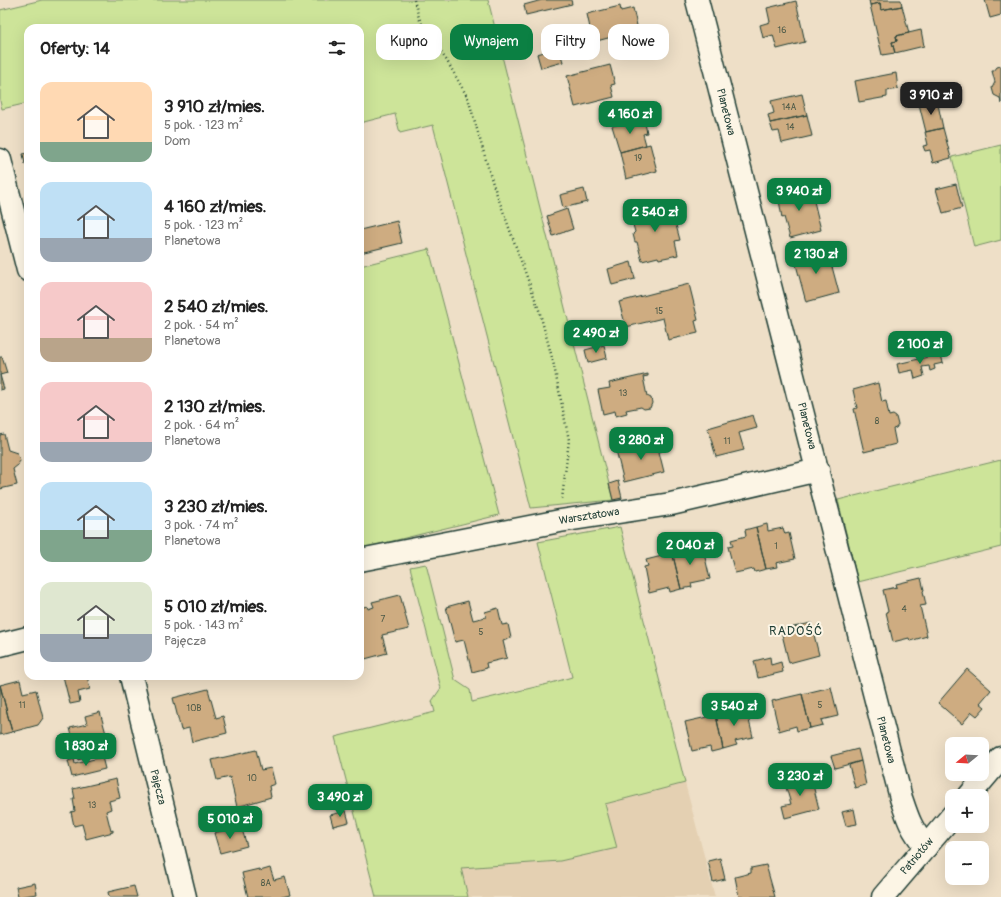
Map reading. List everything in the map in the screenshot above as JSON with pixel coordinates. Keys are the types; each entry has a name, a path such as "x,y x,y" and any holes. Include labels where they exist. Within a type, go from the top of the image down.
{"street":[{"name":"Planetowa","path":"697,0 901,798 915,834 926,846"},
{"path":"0,160 24,254"},
{"name":"Warsztatowa","path":"364,559 560,520 671,504 818,470"},
{"path":"0,645 24,639"},
{"name":"Pajęcza","path":"132,680 185,897"},
{"path":"975,789 1001,758"},
{"name":"Patriotów","path":"883,897 945,824"}],"path":[{"path":"414,0 419,18 424,28 447,60 468,98 492,181 539,310 553,361 569,440 560,520"}],"shaded area":[{"path":"685,783 715,897 468,897 461,868 560,861 616,848 605,804"}],"green space":[{"path":"42,0 488,0 494,24 450,24 450,60 503,60 613,500 531,508 433,125 400,133 395,114 364,122 364,24 24,24 24,104 2,109 0,101 0,10"},
{"path":"1001,145 1001,240 974,247 952,157"},
{"path":"429,249 499,515 364,548 364,265"},
{"path":"1001,460 1001,547 858,582 838,500"},
{"path":"620,527 685,783 605,804 617,848 560,861 461,868 468,897 376,897 335,737 435,712 432,701 441,688 410,567 426,564 455,680 470,690 472,702 572,677 538,542"}],"building":[{"path":"542,0 571,0 572,4 526,15 524,5"},
{"path":"869,0 901,0 902,6 881,10 880,3 870,5"},
{"path":"985,0 1001,0 1001,15 990,18"},
{"path":"796,1 805,42 777,49 773,35 763,38 760,25 770,22 767,8"},
{"path":"880,3 881,10 902,6 909,33 896,36 897,41 892,42 895,53 882,55 870,5"},
{"path":"620,6 621,11 633,8 637,24 608,24 608,38 600,40 600,24 589,24 587,14"},
{"path":"921,30 924,46 895,53 892,42 897,41 896,36"},
{"path":"541,53 541,60 562,60 563,62 541,68 537,54"},
{"path":"610,65 615,84 611,85 614,97 575,107 567,76"},
{"path":"1001,66 1001,104 1000,98 994,95 992,88 995,82 992,71"},
{"path":"896,73 898,89 887,91 887,97 859,102 855,81"},
{"path":"802,94 807,115 770,123 768,115 774,113 771,101"},
{"path":"937,100 943,128 926,132 919,104"},
{"path":"807,115 812,136 782,143 779,131 773,132 770,123"},
{"path":"644,118 647,133 643,134 646,145 620,152 612,126"},
{"path":"943,128 951,158 933,163 930,150 925,151 923,146 928,145 925,132"},
{"path":"650,144 657,171 626,179 620,152"},
{"path":"956,184 962,208 943,213 936,189"},
{"path":"810,185 821,230 790,238 784,217 782,218 778,194"},
{"path":"584,189 587,202 563,208 560,195"},
{"path":"665,202 668,215 673,214 680,240 675,241 678,255 659,259 658,257 642,261 637,242 635,242 633,234 635,232 630,214 646,210 646,207"},
{"path":"567,209 573,229 553,236 547,216"},
{"path":"397,221 402,243 364,252 364,229"},
{"path":"827,248 839,293 806,302 794,257"},
{"path":"631,262 635,279 612,285 608,269"},
{"path":"689,284 698,320 695,321 698,333 668,340 663,318 626,327 619,302"},
{"path":"604,345 607,358 588,363 585,350"},
{"path":"941,354 943,363 934,365 935,369 930,371 929,366 922,367 924,376 915,379 913,370 899,373 897,364"},
{"path":"0,357 2,357 7,373 0,375"},
{"path":"648,374 648,376 643,377 647,396 651,398 652,403 650,408 644,409 641,407 626,410 627,413 616,416 615,411 603,414 598,390 610,388 609,383"},
{"path":"0,375 4,389 0,390"},
{"path":"878,383 882,402 886,401 889,416 893,415 896,417 898,425 893,429 896,444 864,452 854,409 857,408 853,390"},
{"path":"753,415 757,428 739,433 744,450 716,457 708,428"},
{"path":"4,434 8,450 17,453 20,460 18,465 13,469 17,485 0,489 0,435"},
{"path":"660,440 662,451 659,452 664,472 624,482 616,450"},
{"path":"618,481 622,498 613,500 609,484"},
{"path":"767,524 768,531 783,528 785,534 789,533 795,559 776,563 777,567 766,569 756,527"},
{"path":"756,527 766,569 755,572 754,569 735,573 728,547 733,546 731,540 746,536 745,530"},
{"path":"682,544 683,551 698,548 700,554 704,553 710,579 691,583 692,587 681,589 671,547"},
{"path":"671,547 681,589 670,592 669,588 649,593 644,567 648,566 646,560 662,556 660,550"},
{"path":"921,578 926,605 920,606 927,636 910,641 909,638 893,642 886,612 888,611 883,590 897,587 896,584"},
{"path":"400,595 409,629 382,635 387,653 365,659 364,607 367,606 368,609 374,607 372,602"},
{"path":"468,601 473,620 486,617 485,612 498,608 502,625 508,624 511,638 503,641 507,658 486,663 487,668 472,672 464,640 455,642 446,607"},
{"path":"811,623 819,655 789,663 781,630"},
{"path":"770,657 771,665 781,662 783,672 758,678 754,661"},
{"path":"967,669 991,690 980,703 985,707 977,716 972,712 962,724 938,703"},
{"path":"20,680 23,693 36,690 43,718 38,725 12,732 0,685"},
{"path":"64,680 88,680 90,689 78,692 80,702 70,704"},
{"path":"0,685 12,732 0,735"},
{"path":"831,687 838,716 821,720 823,725 810,728 802,694"},
{"path":"208,689 216,718 223,716 227,733 192,742 189,728 181,730 173,698"},
{"path":"802,694 810,728 797,731 796,726 779,731 772,701"},
{"path":"746,708 753,737 735,741 737,745 723,749 716,715"},
{"path":"100,712 108,741 97,744 97,741 91,743 94,755 78,760 70,728 87,724 85,716"},
{"path":"716,715 723,749 711,752 710,747 692,751 685,722"},
{"path":"858,749 861,761 835,768 831,756"},
{"path":"256,750 261,770 271,768 275,784 269,786 271,797 237,807 230,777 217,780 212,760"},
{"path":"102,757 105,769 72,777 68,761 74,759 75,764"},
{"path":"861,761 866,785 855,788 849,765"},
{"path":"799,776 800,780 811,777 819,809 785,818 782,806 791,804 785,784 791,782 790,779"},
{"path":"116,779 120,798 109,801 111,809 106,811 111,831 113,830 113,832 86,839 82,824 74,826 71,812 75,811 73,789"},
{"path":"854,809 857,824 846,826 842,812"},
{"path":"346,811 349,822 333,826 330,815"},
{"path":"241,826 247,846 220,853 214,833"},
{"path":"720,858 725,879 713,882 708,861"},
{"path":"766,865 775,897 739,897 735,877 751,873 751,868"},
{"path":"270,868 274,880 285,877 290,895 282,897 248,897 242,873"},
{"path":"35,883 37,894 18,897 16,887"},
{"path":"134,886 137,897 109,897 108,892"}],"district":[{"name":"RADOŚĆ","path":"796,631"}]}
